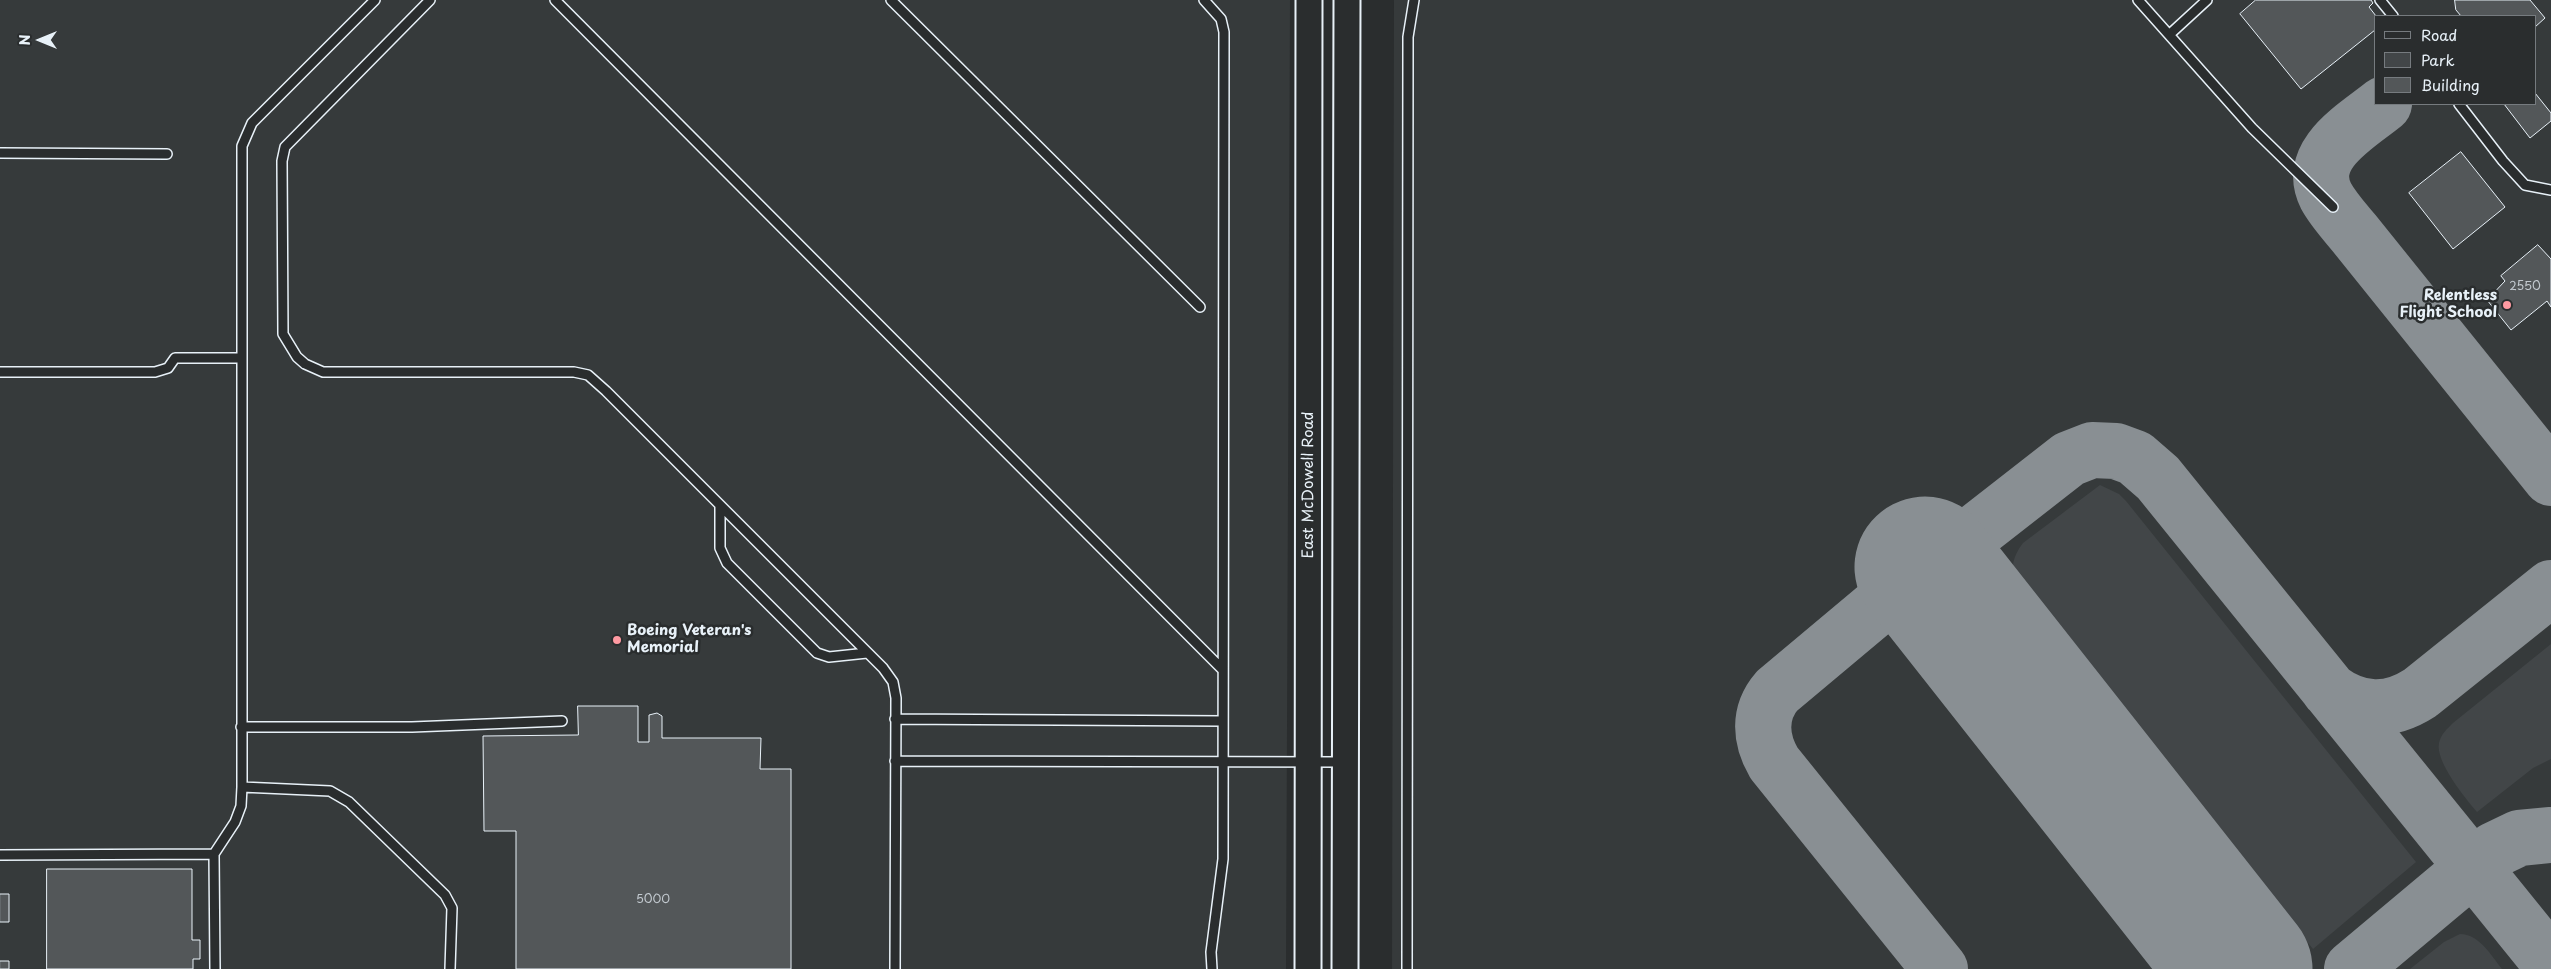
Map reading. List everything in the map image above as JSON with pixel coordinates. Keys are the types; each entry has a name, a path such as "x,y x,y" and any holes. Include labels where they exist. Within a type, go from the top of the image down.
{"main road":[{"name":"East McDowell Road","path":"1308,969 1309,0"},
{"path":"1345,969 1347,0"}],"lane":[{"path":"215,969 214,854 235,822 241,806 242,787 241,358 242,156 244,137 252,123 375,0"},
{"path":"430,0 286,147 282,161 282,315 286,342 305,364 323,372 574,372 588,375 883,668 893,682 895,690 895,969"},
{"path":"555,0 1223,670"},
{"path":"892,0 1200,306"},
{"path":"1204,0 1221,19 1224,32 1222,872 1211,952 1212,969"},
{"path":"1407,969 1408,37 1414,0"},
{"path":"2138,0 2252,128 2333,207"},
{"path":"2170,34 2207,0"},
{"path":"2380,0 2392,15"},
{"path":"2460,105 2503,161 2525,185 2551,190"},
{"path":"0,153 167,154"},
{"path":"0,372 155,372 168,368 175,358 241,358"},
{"path":"720,505 721,553 733,570 817,653 829,657 866,653"},
{"path":"895,719 1223,721"},
{"path":"241,727 412,727 562,722"},
{"path":"895,760 1346,762"},
{"path":"242,787 330,791 349,802 445,895 452,908 450,969"},
{"path":"0,855 214,854"}],"shaded area":[{"path":"0,0 1290,0 1286,969 0,969"},
{"path":"1394,0 2551,0 2551,969 1392,969"}],"green space":[{"path":"2100,485 2119,494 2126,501 2416,862 2313,949 2015,583 2013,562 2023,543"},
{"path":"2551,644 2551,759 2533,768 2477,812 2446,769 2439,751 2441,737 2453,723"},
{"path":"2460,934 2479,941 2502,969 2410,969 2444,942"}],"building":[{"path":"2256,0 2371,0 2373,3 2369,7 2375,15 2374,31 2301,89 2240,14"},
{"path":"2455,0 2530,0 2545,18 2536,26 2536,15 2460,15 2456,10"},
{"path":"2536,94 2551,113 2551,121 2530,138 2505,105 2536,105"},
{"path":"2461,152 2505,207 2453,249 2409,193"},
{"path":"2538,245 2551,259 2551,307 2547,301 2511,330 2487,300 2505,281 2501,276"},
{"path":"578,706 638,706 638,742 649,742 649,715 657,713 662,716 662,738 761,738 760,769 791,769 791,969 516,969 516,831 484,831 483,736 578,735"},
{"path":"47,869 192,869 192,940 200,940 200,959 193,959 193,969 47,969"},
{"path":"0,894 9,894 9,922 0,922"},
{"path":"0,961 9,961 9,969 0,969"}],"taxiway":[{"path":"2383,105 2348,132 2328,154 2322,167 2321,181 2326,196 2339,215 2551,478"},
{"path":"1940,969 1774,763 1766,745 1763,726 1764,717 1771,699 1777,691 1925,567 1978,530 2069,459 2092,450 2116,451 2135,458 2158,478 2551,964"},
{"path":"2329,690 2352,703 2363,706 2385,707 2408,700 2420,693 2551,588"},
{"path":"2352,969 2494,850 2519,838 2551,835"}],"runway":[{"path":"1925,567 2242,969"}],"place":[{"name":"Relentless Flight School","path":"2507,305"},
{"name":"Boeing Veteran's Memorial","path":"617,640"}]}
